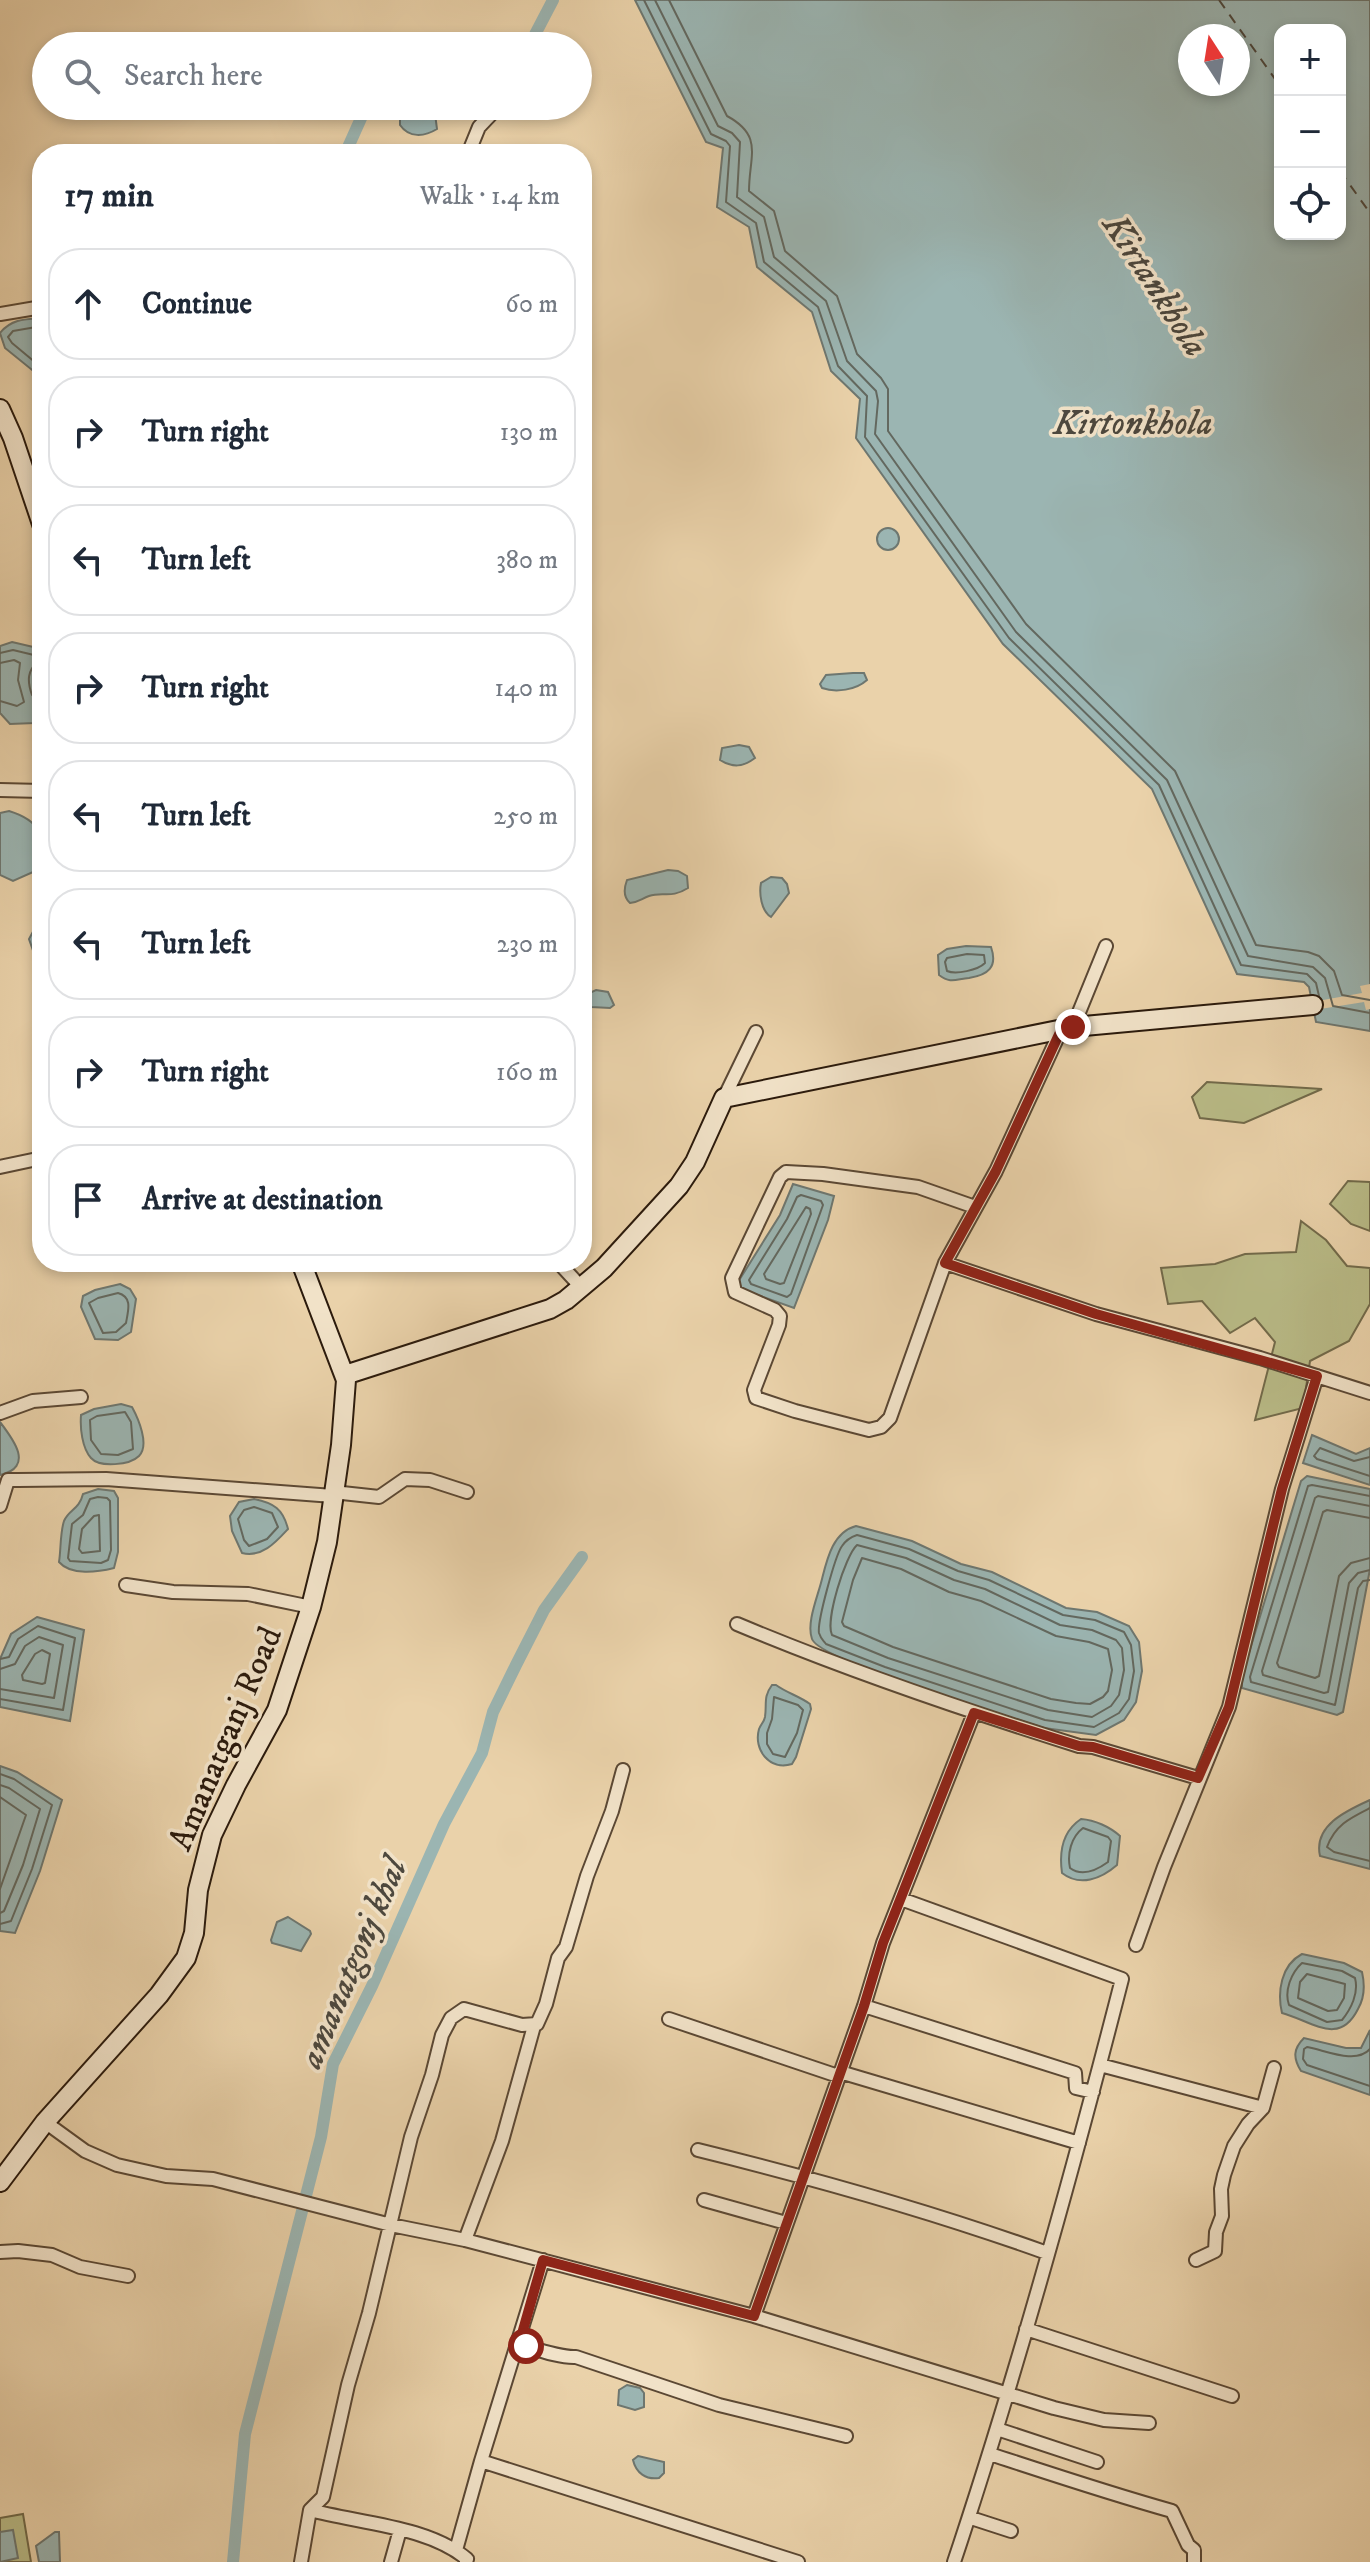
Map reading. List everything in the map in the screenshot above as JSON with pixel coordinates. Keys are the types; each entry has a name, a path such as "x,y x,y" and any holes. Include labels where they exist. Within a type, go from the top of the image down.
{"main road":[{"path":"0,409 32,489"},
{"path":"345,1375 550,1309 581,1287 626,1247 679,1186 695,1162 724,1098 1067,1028 1313,1005"},
{"name":"Amanatganj Road","path":"0,2182 45,2122 159,1995 186,1958 194,1933 198,1890 212,1835 277,1710 311,1607 327,1542 341,1445 345,1375 305,1272"}],"street":[{"path":"472,144 486,120"},
{"path":"0,314 32,309"},
{"path":"0,790 32,791"},
{"path":"975,1207 918,1187 823,1174 786,1172 780,1177 732,1278 735,1292 775,1310 780,1316 754,1390 756,1398 869,1430 881,1427 890,1418 945,1263 996,1171 1106,946"},
{"path":"724,1098 756,1032"},
{"path":"0,1167 32,1160"},
{"path":"945,1263 1096,1314 1370,1393"},
{"path":"567,1272 581,1287"},
{"path":"1136,1945 1198,1778 1229,1707 1282,1489 1317,1376"},
{"path":"0,1413 33,1401 81,1397"},
{"path":"0,1506 4,1480 106,1479 379,1497 405,1479 430,1480 467,1492"},
{"path":"126,1585 173,1592 248,1594 311,1607"},
{"path":"737,1624 825,1660 974,1713 1079,1746 1093,1747 1198,1778"},
{"path":"754,2316 864,2006 883,1943 974,1713"},
{"path":"465,2240 502,2141 534,2026 546,2004 558,1958 566,1947 623,1770"},
{"path":"901,1899 1122,1979 1079,2143 957,2561"},
{"path":"864,2006 1075,2073 1076,2088 1093,2092"},
{"path":"301,2562 310,2510 323,2497 411,2137 442,2035 451,2018 464,2009 534,2026"},
{"path":"669,2019 839,2074 1079,2143"},
{"path":"1100,2065 1263,2108"},
{"path":"1196,2260 1215,2251 1216,2232 1222,2216 1224,2175 1234,2146 1263,2108 1274,2068"},
{"path":"45,2122 85,2151 117,2165 166,2176 213,2179 391,2225 465,2240 754,2316 949,2377 1104,2420 1149,2423"},
{"path":"698,2150 803,2176 1047,2253"},
{"path":"704,2200 786,2223"},
{"path":"0,2252 52,2255 80,2267 128,2276"},
{"path":"456,2550 543,2260"},
{"path":"1026,2329 1232,2396"},
{"path":"519,2344 551,2351 566,2358 576,2357 719,2405 846,2436"},
{"path":"997,2429 1097,2462"},
{"path":"990,2454 1069,2478 1096,2490 1172,2511 1188,2545 1194,2550 1194,2562"},
{"path":"481,2461 798,2562"},
{"path":"310,2510 400,2530 456,2550 469,2561"},
{"path":"971,2518 1011,2531"},
{"path":"391,2562 400,2530"}],"green space":[{"path":"1207,1082 1322,1089 1244,1123 1200,1118 1192,1097"},
{"path":"1348,1181 1370,1182 1370,1231 1351,1224 1330,1204"},
{"path":"1301,1221 1326,1240 1347,1266 1370,1268 1370,1304 1349,1341 1310,1361 1303,1408 1255,1420 1275,1342 1255,1318 1230,1333 1202,1301 1168,1304 1161,1268 1215,1264 1245,1254 1296,1252"},
{"path":"23,2514 31,2562 0,2562 0,2518"}],"water":[{"name":"Kirtonkhola","path":"635,0 1370,0 1370,1031 1316,1022 1309,987 1304,982 1237,974 1152,789 1003,644 856,438 860,399 831,371 812,312 757,267 749,227 717,207 723,148 706,142"},
{"path":"400,120 436,120 437,129 422,135 412,134 400,125"},
{"path":"32,319 32,370 5,348 0,333 14,322"},
{"path":"888,528 896,531 899,539 896,547 888,550 880,547 877,539 880,531"},
{"path":"12,642 32,647 32,723 10,724 0,713 0,646"},
{"path":"864,673 867,680 852,688 828,690 820,684 826,675"},
{"path":"749,747 755,758 738,765 720,760 722,748"},
{"path":"9,811 32,822 32,872 13,881 0,875 0,813"},
{"path":"668,870 687,876 688,888 633,903 628,901 625,892 627,880"},
{"path":"771,877 782,878 789,893 771,917 763,906 760,892 761,883"},
{"path":"991,947 993,960 990,969 976,977 957,980 939,975 938,955 947,949"},
{"path":"592,992 608,992 614,1005 610,1008 592,1007"},
{"path":"793,1184 834,1196 828,1220 794,1308 741,1289 738,1282 780,1215"},
{"path":"120,1284 130,1289 136,1299 131,1332 118,1340 95,1339 81,1307 83,1296"},
{"path":"121,1404 132,1407 137,1418 142,1432 142,1451 135,1459 122,1463 95,1461 84,1443 81,1415"},
{"path":"0,1422 15,1444 19,1459 17,1466 0,1475"},
{"path":"1312,1435 1356,1454 1370,1448 1370,1485 1303,1463"},
{"path":"1307,1476 1370,1489 1370,1569 1343,1712 1337,1715 1242,1688 1242,1676 1301,1481"},
{"path":"98,1489 114,1491 118,1498 118,1552 114,1568 93,1572 70,1569 59,1562 64,1521 83,1494"},
{"path":"254,1499 277,1508 288,1529 262,1551 242,1553 232,1531 230,1516 239,1502"},
{"path":"856,1526 912,1541 961,1564 992,1572 1066,1608 1097,1612 1129,1626 1139,1642 1142,1671 1136,1702 1124,1720 1096,1735 1044,1728 880,1674 823,1649 812,1639 810,1625 813,1609 832,1547 842,1534"},
{"path":"37,1617 84,1630 70,1721 0,1707 0,1659 11,1634"},
{"path":"772,1685 810,1704 792,1764 770,1762 759,1744 766,1697"},
{"path":"0,1766 17,1772 62,1800 40,1871 15,1933 0,1931"},
{"path":"1370,1800 1370,1869 1320,1856 1319,1845 1327,1827 1343,1814"},
{"path":"1081,1819 1102,1824 1120,1836 1117,1865 1090,1880 1076,1880 1062,1873 1062,1850 1066,1836"},
{"path":"288,1917 310,1931 301,1951 272,1943 277,1922"},
{"path":"1302,1954 1344,1963 1362,1972 1362,2000 1351,2020 1342,2027 1324,2028 1282,2013 1282,1980 1289,1965"},
{"path":"1370,2030 1370,2095 1301,2071 1298,2066 1296,2050 1304,2038 1346,2048 1361,2048"},
{"path":"627,2385 640,2388 644,2393 644,2407 635,2410 618,2405 619,2390"},
{"path":"638,2456 664,2462 664,2473 659,2478 642,2475 633,2460"},
{"path":"13,2530 18,2558 0,2562 0,2532"},
{"path":"59,2532 60,2562 39,2562 36,2546"}],"pier":[{"path":"1370,984 1370,1009 1366,1010 1364,1002 1314,1010 1312,1002 1362,993 1360,986"}],"waterway":[{"path":"536,32 553,0"},
{"path":"349,144 360,120"},
{"name":"amanatgonj khal","path":"233,2562 245,2434 321,2137 333,2064 372,1986 444,1824 482,1753 493,1712 516,1665 544,1610 582,1557"}],"ferry route":[{"path":"1219,0 1274,78"},
{"path":"1346,179 1370,213"}],"route":[{"path":"526,2346 519,2344 543,2260 754,2316 864,2006 883,1943 974,1713 1079,1746 1093,1747 1198,1778 1229,1707 1282,1489 1317,1376 1096,1314 945,1263 996,1171 1061,1030 1073,1027"}],"water label":[{"name":"Kirtankhola","path":"1157,284"}]}
